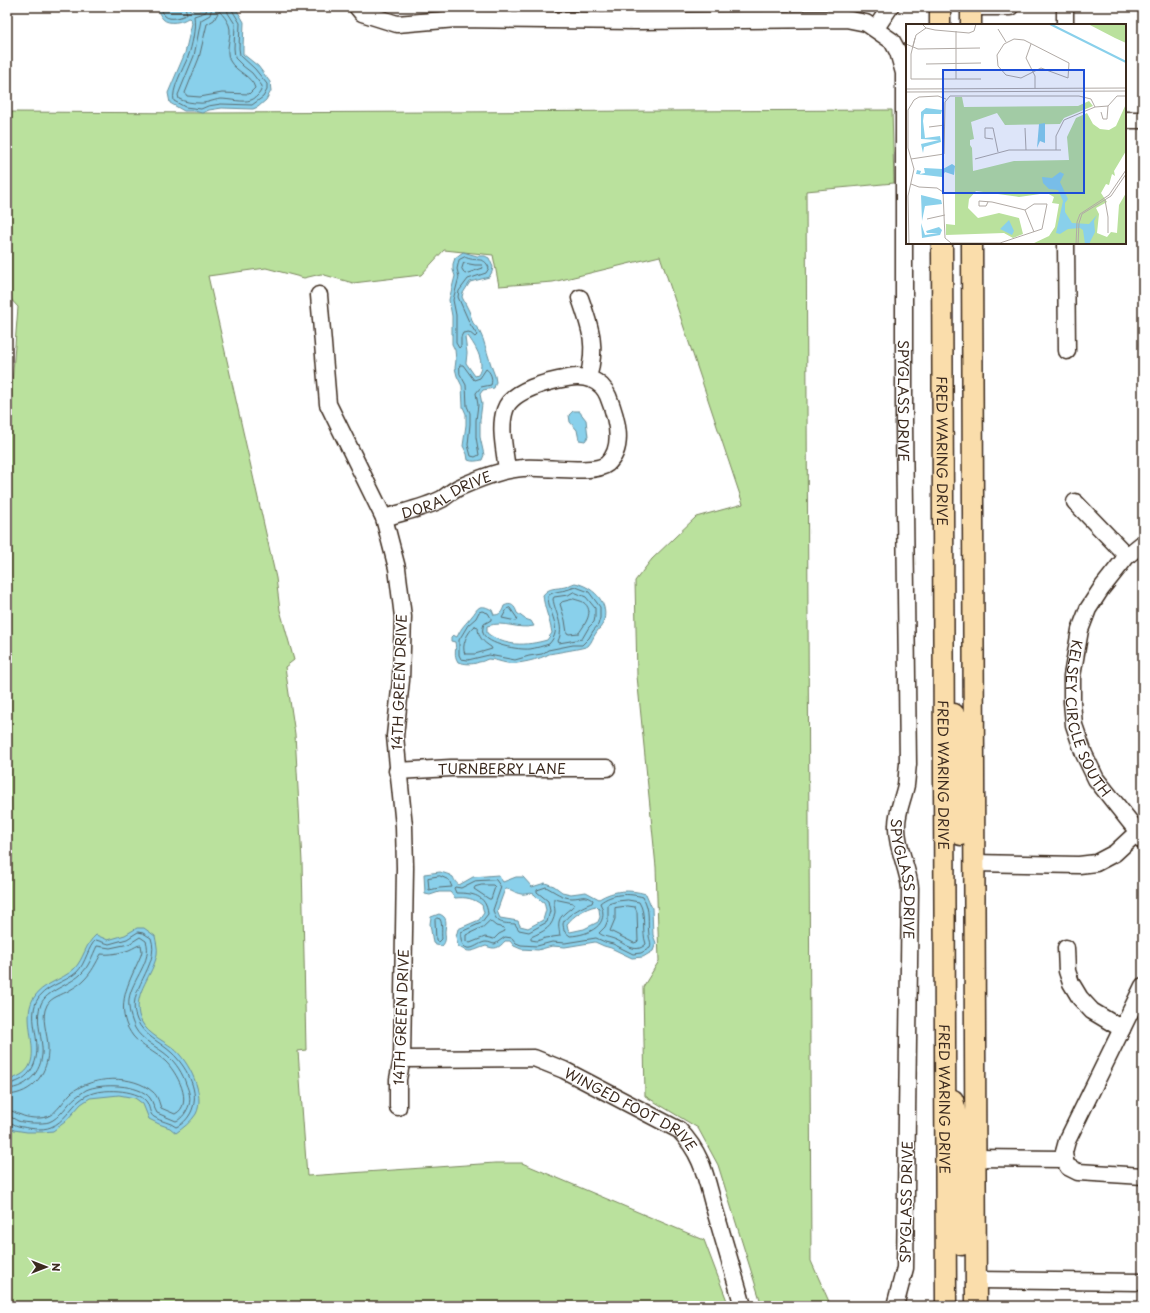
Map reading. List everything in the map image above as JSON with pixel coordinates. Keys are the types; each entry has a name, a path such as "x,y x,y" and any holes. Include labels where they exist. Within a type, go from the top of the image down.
{"main road":[{"path":"940,7 940,24"},
{"path":"971,7 971,24"},
{"name":"FRED WARING DRIVE","path":"942,244 946,1306"},
{"name":"FRED WARING DRIVE","path":"972,244 976,1306"},
{"path":"944,667 959,745 961,853 966,861 974,863"},
{"path":"946,1075 961,1132 962,1268 967,1277 976,1280"}],"street":[{"name":"SPYGLASS DRIVE","path":"357,7 362,13 397,24 456,20 636,14 846,18 866,23 876,28 892,41 898,52 904,73 904,423 908,764 906,786 900,803 897,825 898,845 909,876 910,888 905,1268 895,1306"},
{"path":"876,28 890,7"},
{"path":"971,7 1010,7"},
{"path":"1065,7 1065,24"},
{"path":"1126,120 1143,120"},
{"path":"1066,244 1067,351"},
{"name":"14TH GREEN DRIVE","path":"319,295 328,404 384,518 397,568 403,617 401,680 395,736 397,771 404,826 405,868 402,1059 398,1079 398,1107"},
{"path":"580,298 591,329 593,342 592,363 588,378"},
{"name":"DORAL DRIVE","path":"384,518 428,504 459,488 508,470 525,467 599,468 606,464 615,454 618,429 608,396 604,388 597,382 588,378 575,377 560,379 526,390 509,402 505,408 503,419 508,470"},
{"path":"1076,502 1127,556"},
{"name":"KELSEY CIRCLE SOUTH","path":"1141,833 1096,779 1084,754 1074,725 1072,676 1080,630 1088,609 1100,589 1127,556 1143,543"},
{"name":"TURNBERRY LANE","path":"397,771 450,768 607,768"},
{"path":"974,863 1079,865 1096,863 1115,853 1141,833"},
{"path":"1066,948 1068,971 1071,983 1080,998 1092,1012 1122,1029"},
{"path":"1143,986 1064,1152 1068,1167 1078,1172 1143,1176"},
{"name":"WINGED FOOT DRIVE","path":"402,1059 534,1058 564,1070 679,1130 692,1146 703,1166 711,1199 743,1306"},
{"path":"975,1158 1065,1160"},
{"path":"976,1280 1143,1282"}],"green space":[{"path":"892,110 894,183 806,191 811,1261 831,1306 762,1306 718,1165 698,1128 645,1096 643,987 659,961 656,867 637,676 635,581 652,559 696,517 743,504 660,256 553,282 499,286 493,255 444,250 421,275 353,283 321,274 304,278 266,268 208,276 276,578 280,610 294,660 285,667 295,734 302,862 306,1050 298,1051 307,1176 495,1163 522,1163 704,1240 729,1306 7,1306 7,447 18,307 7,295 7,112 213,113"}],"water":[{"path":"157,7 189,7 190,10 199,11 207,7 235,7 244,22 243,54 258,66 270,82 271,91 266,100 258,107 253,109 222,108 209,110 202,113 184,111 170,103 168,93 185,53 192,23 191,19 188,18 183,21 176,22 165,21 160,15"},
{"path":"463,252 477,256 485,256 489,258 493,267 489,277 470,282 462,297 473,323 479,330 483,339 496,382 494,388 483,390 480,394 482,404 480,437 484,455 482,460 476,461 468,460 463,446 466,414 463,407 462,386 455,368 455,350 452,344 452,316 449,300 455,276 453,264 455,258","holes":["468,336 477,350 481,365 478,375 475,376 466,363 467,353 465,337"]},
{"path":"573,411 579,411 586,420 588,437 585,441 579,440 577,430 570,422 569,415"},
{"path":"575,583 587,587 593,591 604,607 605,613 602,625 588,646 549,654 535,660 516,663 507,663 493,659 471,664 458,662 456,657 455,642 451,641 451,637 453,635 457,637 462,628 480,607 492,610 494,615 496,615 500,613 504,606 509,604 515,608 517,613 525,619 531,621 534,626 522,627 505,624 493,624 487,626 487,633 494,638 516,644 547,640 552,633 543,595 550,589 565,587"},
{"path":"440,872 453,877 459,885 473,877 498,875 503,882 516,877 523,877 532,887 545,883 554,886 562,892 571,894 586,892 599,899 622,891 634,891 646,894 652,908 653,935 656,943 653,951 643,957 632,958 595,942 565,947 552,946 538,950 521,949 514,946 510,941 505,941 497,948 486,946 472,951 462,949 458,946 456,937 458,929 479,920 484,913 482,905 469,898 455,898 450,892 439,892 430,895 425,894 424,874","holes":["505,889 521,894 534,894 544,902 546,910 543,920 528,928 520,926 518,921 500,918 497,911","596,906 599,909 600,917 598,922 584,929 570,932 567,924 576,915 584,910"]},
{"path":"439,914 444,917 446,921 445,941 442,946 433,943 430,924 431,917"},
{"path":"137,928 144,928 155,936 157,950 155,962 139,998 139,1015 148,1031 173,1048 185,1061 197,1088 199,1106 196,1114 176,1133 170,1128 149,1119 143,1104 135,1098 119,1095 90,1098 81,1104 65,1122 53,1131 27,1132 14,1130 9,1125 7,1126 7,1080 21,1075 29,1067 32,1057 29,1022 33,999 41,989 74,969 89,943 96,935 108,940 125,935"}]}
